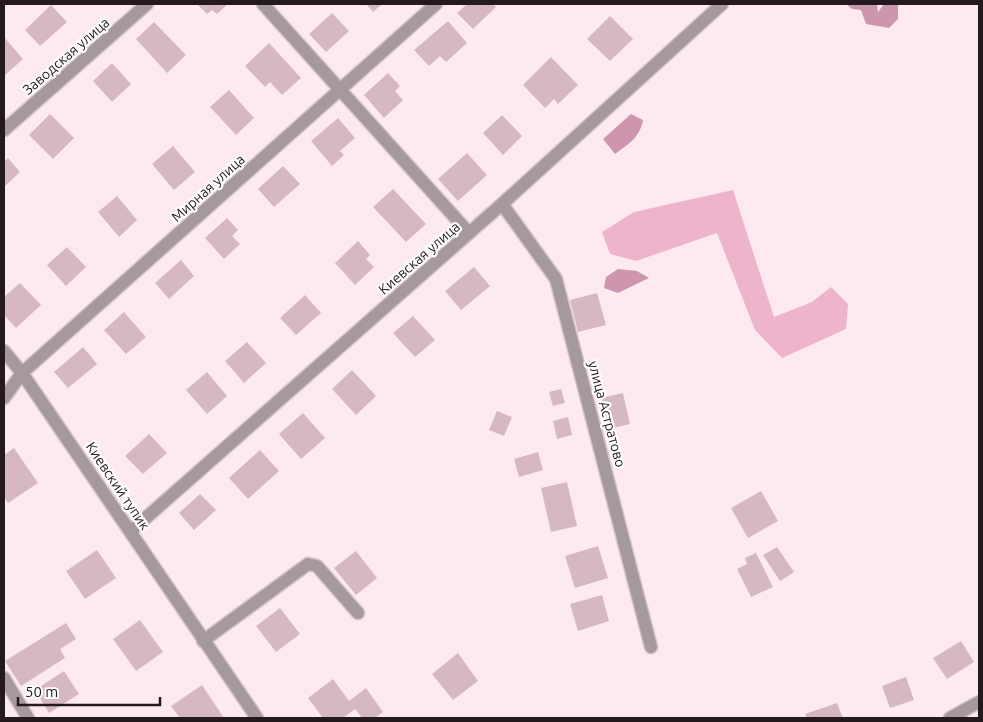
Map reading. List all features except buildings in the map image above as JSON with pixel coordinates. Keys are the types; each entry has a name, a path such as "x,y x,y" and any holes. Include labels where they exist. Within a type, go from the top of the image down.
{"street":[{"name":"Заводская улица","path":"4,130 147,4"},
{"path":"263,4 470,233"},
{"name":"Мирная улица","path":"4,398 22,373 436,4"},
{"name":"Киевская улица","path":"131,530 470,233 722,4"},
{"name":"улица Астратово","path":"502,204 556,278 651,647"},
{"name":"Киевский тупик","path":"4,351 22,373 131,530 203,641 258,718"},
{"path":"203,641 308,564 317,566 358,613"},
{"path":"4,678 28,718"},
{"path":"950,718 979,702"}],"shaded area":[{"path":"846,4 877,4 878,12 884,4 898,4 898,19 889,28 866,24 861,10 852,9"},
{"path":"631,114 643,120 642,126 633,140 615,154 603,139"},
{"path":"733,190 774,317 812,302 831,287 848,304 846,329 782,358 755,330 717,233 636,261 610,254 602,232 634,212"},
{"path":"618,269 637,271 649,278 618,293 604,288 606,277"}]}
